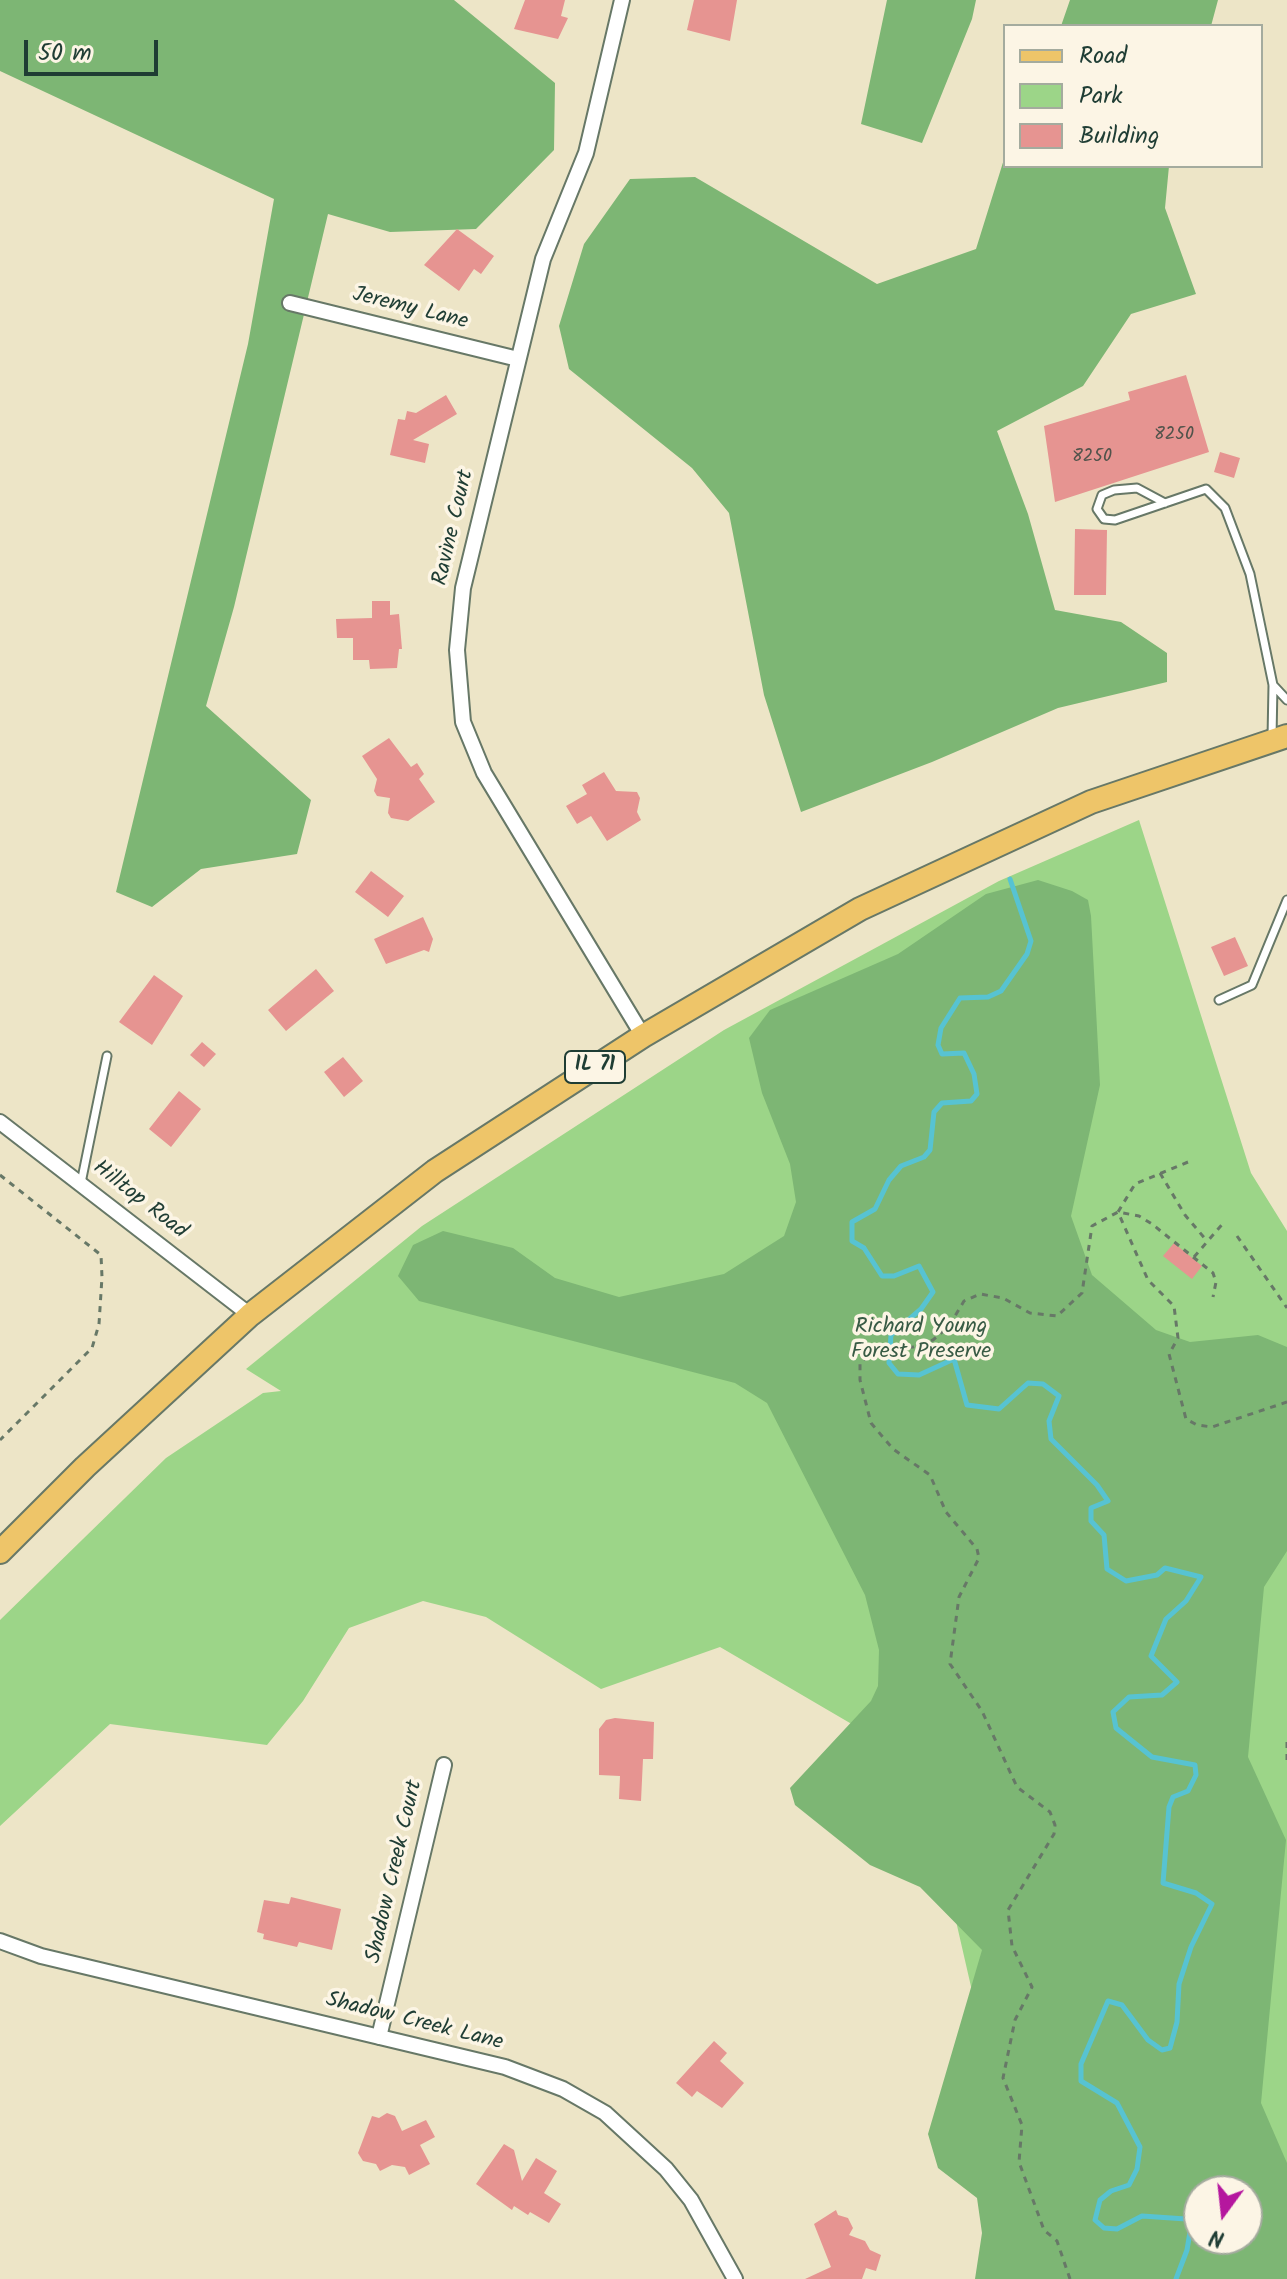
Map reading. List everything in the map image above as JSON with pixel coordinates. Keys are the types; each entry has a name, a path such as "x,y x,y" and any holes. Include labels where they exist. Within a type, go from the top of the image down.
{"main road":[{"name":"IL 71","path":"0,1552 85,1467 250,1315 435,1171 643,1036 875,902 1091,802 1279,739"}],"street":[{"name":"Ravine Court","path":"622,0 586,153 543,259 457,618 463,722 484,773 643,1036"},
{"name":"Jeremy Lane","path":"290,303 518,359"},
{"name":"Hilltop Road","path":"0,1122 250,1315"},
{"name":"Shadow Creek Court","path":"379,2037 444,1765"},
{"name":"Shadow Creek Lane","path":"0,1941 41,1956 505,2067 563,2089 605,2113 666,2169 691,2200 735,2279"}],"lane":[{"path":"1165,503 1137,488 1114,490 1102,495 1097,509 1104,519 1115,520 1165,503 1206,489 1225,508 1250,574 1273,685 1279,739"},
{"path":"1273,685 1287,700"},
{"path":"1219,1000 1252,985 1287,900"},
{"path":"81,1183 107,1056"}],"path":[{"path":"1070,2279 1057,2241 1044,2230 1019,2162 1022,2125 1003,2078 1015,2020 1032,1987 1012,1946 1008,1910 1054,1834 1055,1825 1050,1812 1017,1787 982,1711 950,1664 959,1597 979,1558 977,1549 946,1512 930,1475 893,1449 871,1423 860,1380 860,1363 874,1351 908,1348 933,1340 949,1326 964,1301 980,1294 1003,1298 1030,1313 1057,1316 1082,1293 1092,1226 1118,1212 1135,1184 1188,1162"},
{"path":"1160,1173 1185,1215 1207,1241"},
{"path":"0,1175 101,1255 102,1277 99,1324 92,1348 0,1440"},
{"path":"1118,1212 1139,1216 1213,1273 1216,1282 1213,1297"},
{"path":"1118,1212 1148,1280 1174,1306 1178,1338 1169,1354 1186,1419 1197,1425 1212,1427 1287,1402"},
{"path":"1193,1257 1225,1221"},
{"path":"1237,1236 1287,1308"},
{"path":"1287,1742 1287,1760"}],"green space":[{"path":"0,0 454,0 555,83 554,150 476,229 390,232 328,214 234,607 206,706 311,800 297,854 201,869 152,907 116,892 248,344 274,199 0,71"},
{"path":"887,0 976,0 972,19 922,143 861,124"},
{"path":"1070,0 1218,0 1212,24 1062,24"},
{"path":"1003,162 1003,168 1169,168 1165,208 1196,294 1131,314 1083,386 997,431 1028,514 1055,610 1121,622 1167,653 1167,682 1058,708 932,762 801,812 764,695 729,513 692,468 569,369 559,326 584,244 630,179 695,177 877,284 976,249"},
{"name":"Richard Young Forest Preserve","path":"1139,820 1251,1173 1287,1231 1287,2279 1038,2279 920,1764 720,1647 601,1689 486,1617 423,1601 349,1628 303,1701 267,1745 110,1724 0,1826 0,1620 166,1458 263,1393 281,1391 246,1369 422,1226 724,1030 999,881"},
{"name":"Richard Young Forest Preserve","path":"1038,880 1072,891 1088,900 1100,1085 1071,1216 1092,1275 1156,1330 1190,1342 1258,1335 1287,1347 1287,1551 1264,1587 1248,1757 1286,1840 1261,2103 1287,2163 1287,2279 975,2279 982,2233 977,2198 938,2168 928,2134 982,1950 920,1887 870,1865 795,1805 790,1788 871,1701 878,1686 879,1650 865,1595 767,1403 735,1383 419,1301 398,1276 413,1245 443,1231 513,1248 555,1278 619,1297 724,1274 784,1236 796,1202 790,1164 762,1093 749,1038 770,1010 898,954 986,894"}],"building":[{"path":"525,0 565,0 561,16 568,18 558,39 514,29"},
{"path":"694,0 737,0 730,41 687,30"},
{"path":"457,229 494,256 481,274 474,269 459,291 424,265"},
{"path":"1186,375 1209,452 1055,502 1044,426 1130,400 1128,392"},
{"path":"446,395 457,414 413,440 429,444 425,463 390,455 398,419 405,420 407,411 416,413"},
{"path":"1220,452 1240,458 1234,478 1214,472"},
{"path":"1075,529 1107,530 1106,595 1074,595"},
{"path":"372,601 390,601 390,615 399,614 402,649 399,649 397,668 370,669 369,660 353,660 353,638 337,638 336,619 372,618"},
{"path":"389,738 411,767 417,763 424,774 419,779 435,802 408,821 391,818 388,813 390,798 377,796 374,791 377,779 362,756"},
{"path":"604,772 616,791 637,792 640,798 637,812 641,820 607,841 591,816 577,824 566,806 587,794 582,785"},
{"path":"371,871 404,896 388,917 355,892"},
{"path":"423,917 433,939 429,952 424,950 386,964 374,939"},
{"path":"1235,937 1248,966 1224,976 1211,947"},
{"path":"316,969 334,991 286,1031 268,1010"},
{"path":"154,975 183,996 152,1045 119,1022"},
{"path":"202,1042 216,1054 204,1067 190,1055"},
{"path":"343,1057 363,1081 344,1097 324,1072"},
{"path":"179,1091 201,1109 171,1147 149,1129"},
{"path":"1174,1243 1202,1266 1192,1279 1163,1256"},
{"path":"606,1720 654,1722 653,1759 643,1759 641,1801 619,1799 620,1776 599,1775 599,1729"},
{"path":"291,1897 341,1909 332,1950 299,1942 297,1947 263,1939 264,1934 257,1932 264,1900 289,1904"},
{"path":"714,2041 727,2053 720,2061 744,2083 722,2108 697,2091 692,2097 676,2083"},
{"path":"387,2113 395,2116 402,2131 426,2120 435,2137 420,2145 430,2164 409,2175 405,2167 392,2165 380,2171 376,2164 363,2161 358,2153 372,2116 379,2118"},
{"path":"504,2144 514,2150 522,2181 536,2158 557,2171 544,2193 561,2204 549,2223 514,2206 512,2210 476,2184"},
{"path":"836,2210 838,2215 848,2218 853,2228 849,2235 865,2241 870,2250 881,2255 876,2271 866,2268 862,2279 805,2279 831,2267 814,2224"}],"waterway":[{"path":"1010,879 1031,941 1027,954 1001,991 988,997 960,998 941,1028 938,1045 942,1054 964,1053 974,1074 977,1094 971,1101 942,1103 934,1112 930,1150 924,1157 901,1166 889,1180 875,1209 852,1222 852,1241 864,1248 882,1276 894,1276 919,1266 933,1292 921,1309 891,1335 889,1363 898,1374 919,1375 954,1359 967,1405 999,1409 1028,1383 1043,1384 1059,1396 1049,1421 1051,1439 1097,1485 1108,1501 1091,1508 1091,1521 1104,1535 1107,1569 1126,1581 1157,1575 1165,1568 1201,1577 1186,1601 1166,1619 1151,1656 1177,1682 1162,1695 1129,1697 1113,1712 1116,1728 1152,1757 1195,1765 1196,1775 1188,1791 1173,1797 1169,1807 1163,1883 1196,1893 1212,1904 1191,1947 1179,1984 1177,2022 1170,2048 1162,2050 1148,2040 1122,2005 1108,2001 1081,2064 1081,2081 1117,2103 1140,2147 1137,2169 1129,2185 1111,2191 1100,2200 1095,2220 1104,2228 1117,2229 1142,2216 1186,2219 1191,2226 1187,2250 1176,2279"}]}
